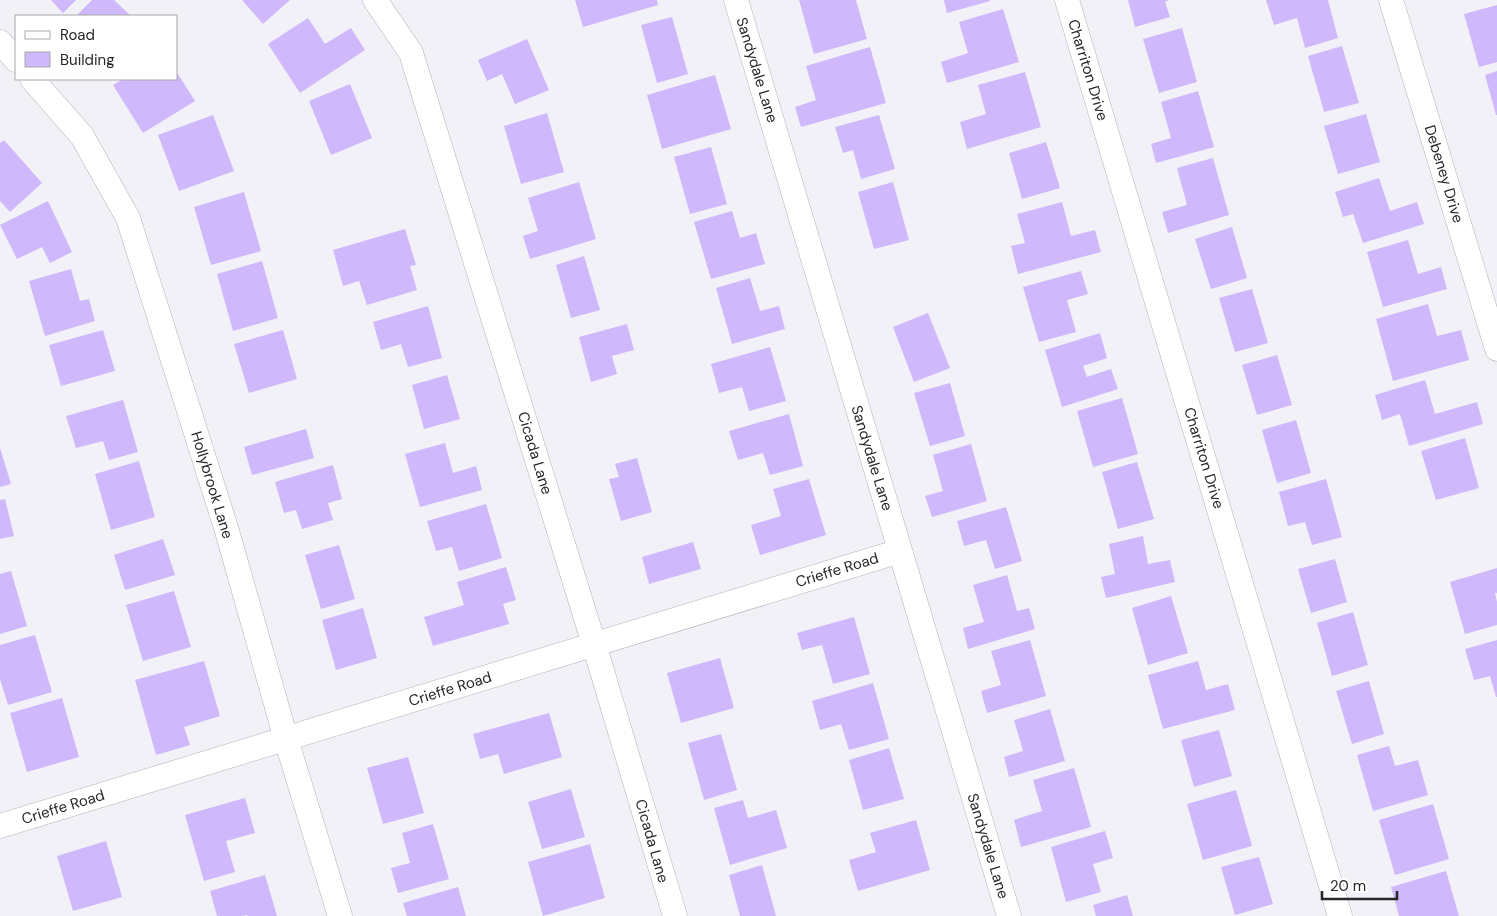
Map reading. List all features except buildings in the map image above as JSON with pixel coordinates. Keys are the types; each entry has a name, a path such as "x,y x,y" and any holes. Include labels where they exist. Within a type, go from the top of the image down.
{"street":[{"name":"Cicada Lane","path":"375,0 411,53 594,644 675,916"},
{"name":"Sandydale Lane","path":"736,0 1008,916"},
{"name":"Charriton Drive","path":"1068,0 1340,916"},
{"name":"Debeney Drive","path":"1391,0 1497,349"},
{"path":"0,42 15,59"},
{"name":"Hollybrook Lane","path":"33,80 82,136 128,218 224,522 286,739 340,916"},
{"name":"Crieffe Road","path":"0,826 900,551"}]}
